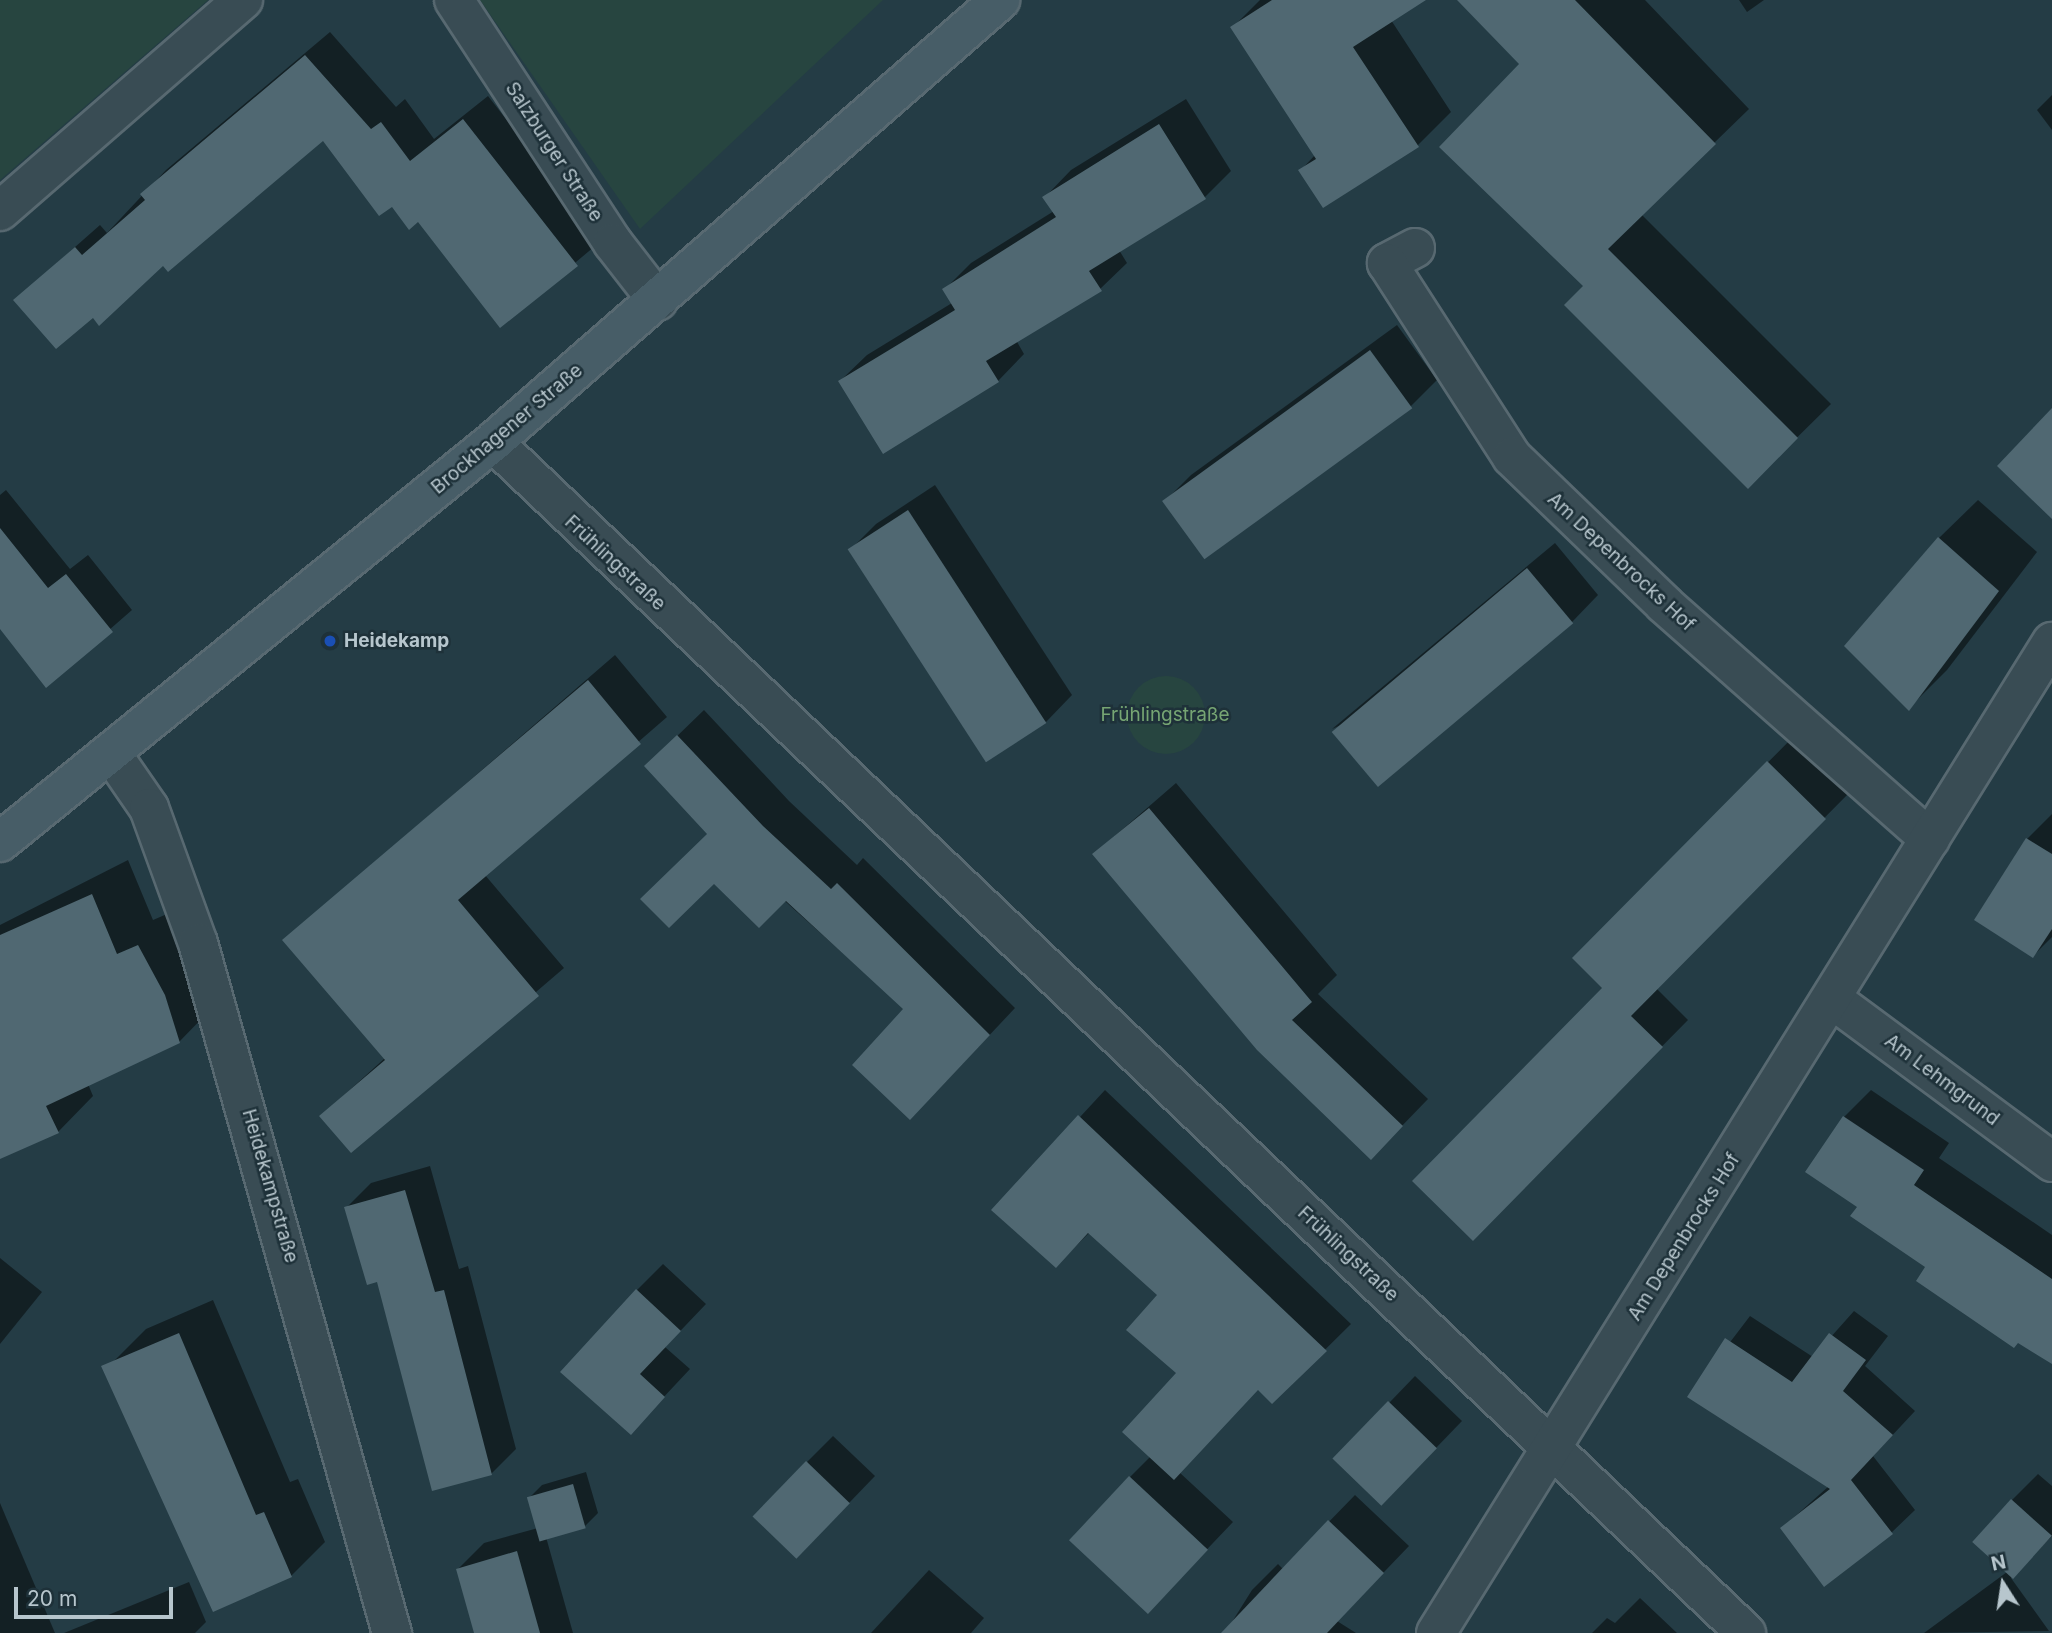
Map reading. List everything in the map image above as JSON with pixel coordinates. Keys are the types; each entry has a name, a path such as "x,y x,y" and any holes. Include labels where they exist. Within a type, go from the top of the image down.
{"main road":[{"name":"Brockhagener Straße","path":"0,842 493,442 658,301 1000,0"}],"street":[{"path":"0,211 243,0"},
{"name":"Salzburger Straße","path":"454,0 613,243 658,301"},
{"name":"Am Depenbrocks Hof","path":"1415,247 1387,263 1512,457 1664,604 1930,839"},
{"name":"Frühlingstraße","path":"493,442 1746,1633"},
{"name":"Am Depenbrocks Hof","path":"1436,1633 1554,1448 2052,642"},
{"name":"Heidekampstraße","path":"111,753 149,808 198,943 387,1631"},
{"name":"Am Lehmgrund","path":"1832,999 2052,1162"}],"green space":[{"path":"0,0 208,0 0,180"},
{"path":"480,0 883,0 640,229"},
{"name":"Frühlingstraße","path":"1158,676 1174,676 1188,682 1199,693 1205,707 1205,723 1199,737 1188,748 1174,754 1158,754 1144,748 1133,737 1127,723 1127,707 1133,693 1144,682"}],"building":[{"path":"1272,0 1426,0 1353,47 1419,147 1323,208 1298,170 1316,159 1230,27"},
{"path":"1457,0 1575,0 1716,144 1608,249 1798,438 1748,489 1564,305 1583,286 1439,147 1519,64"},
{"path":"305,55 371,129 381,122 410,161 463,119 578,266 500,328 418,222 409,230 392,207 379,216 323,141 168,272 163,266 99,326 93,318 56,349 13,300 75,247 82,255 145,200 140,194"},
{"path":"1159,124 1206,199 1089,271 1102,291 986,361 999,382 883,454 838,381 955,310 942,289 1056,217 1042,197"},
{"path":"1370,350 1412,408 1204,559 1162,501"},
{"path":"2052,408 2052,519 1997,466"},
{"path":"908,510 1046,723 986,762 848,549"},
{"path":"0,528 48,588 66,574 113,632 46,688 0,629"},
{"path":"1938,537 1999,591 1909,711 1844,646"},
{"path":"1527,568 1573,623 1378,787 1332,732"},
{"path":"588,680 641,744 458,900 539,996 351,1153 319,1116 385,1060 282,940"},
{"path":"677,735 763,826 831,889 837,883 990,1035 910,1120 852,1065 903,1009 786,901 759,928 714,884 669,928 640,899 707,834 644,766"},
{"path":"1767,761 1826,819 1631,1016 1663,1047 1473,1241 1412,1181 1602,988 1572,958"},
{"path":"1149,808 1312,1002 1292,1020 1403,1126 1371,1160 1257,1050 1092,854"},
{"path":"2026,838 2052,854 2052,929 2033,958 1974,920"},
{"path":"92,894 117,954 138,945 165,995 180,1043 46,1106 59,1133 0,1159 0,935"},
{"path":"1078,1115 1327,1351 1272,1404 1258,1390 1174,1480 1122,1432 1176,1373 1126,1330 1157,1295 1088,1233 1056,1268 991,1210"},
{"path":"1843,1116 1924,1170 1914,1185 2052,1279 2052,1364 2018,1343 2014,1348 1916,1281 1925,1267 1850,1216 1857,1207 1805,1172"},
{"path":"405,1190 435,1292 444,1290 492,1475 432,1491 377,1282 367,1285 344,1207"},
{"path":"636,1289 681,1331 640,1374 665,1397 631,1435 560,1372"},
{"path":"179,1333 256,1515 264,1512 292,1577 213,1612 101,1366"},
{"path":"1829,1333 1866,1360 1843,1391 1893,1435 1851,1480 1893,1534 1824,1587 1780,1528 1830,1489 1687,1397 1725,1338 1792,1382"},
{"path":"1388,1401 1437,1448 1381,1506 1332,1459"},
{"path":"806,1461 850,1503 796,1559 753,1516"},
{"path":"1129,1476 1208,1550 1148,1614 1069,1540"},
{"path":"573,1484 586,1528 540,1541 527,1497"},
{"path":"2011,1499 2052,1536 2013,1579 1972,1542"},
{"path":"1328,1520 1384,1573 1327,1633 1221,1633"},
{"path":"517,1551 540,1633 474,1633 456,1569"}],"place":[{"name":"Heidekamp","path":"330,641"}]}
